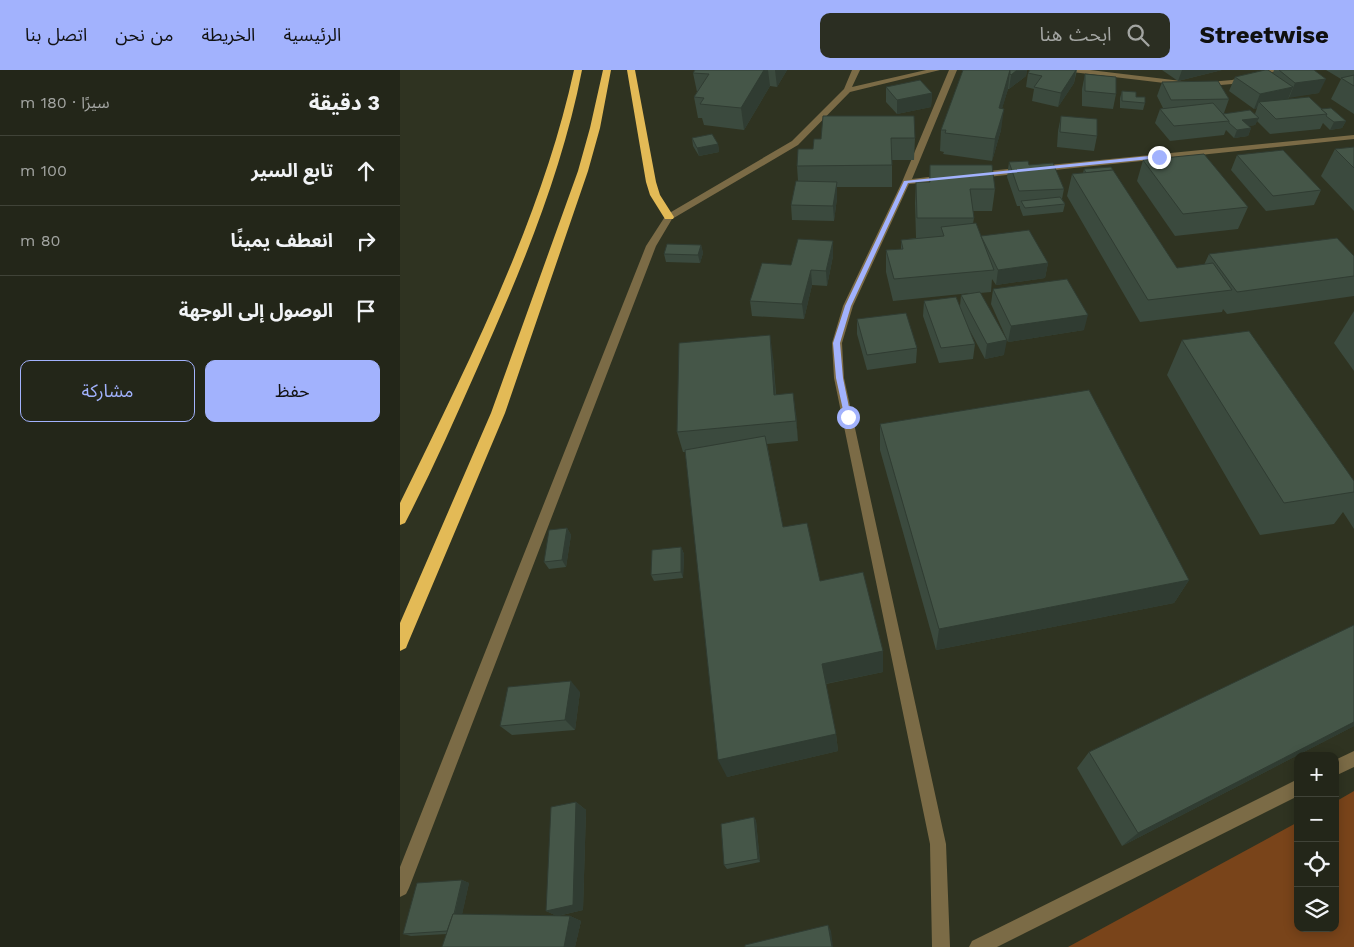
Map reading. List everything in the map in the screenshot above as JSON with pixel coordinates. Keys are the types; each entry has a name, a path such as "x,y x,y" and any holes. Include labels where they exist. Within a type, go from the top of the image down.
{"highway":[{"path":"400,519 463,388 531,227 572,102 578,70"},
{"path":"400,643 498,412 583,171 597,120 607,70"},
{"path":"631,70 652,189 669,217"}],"street":[{"path":"400,888 651,246 669,217 795,143 847,90 856,70"},
{"path":"847,90 936,70"},
{"path":"942,947 938,844 839,378 837,343 848,306 906,182 953,70"},
{"path":"1072,70 1198,85 1232,82 1276,70"},
{"path":"964,176 1354,137"},
{"path":"906,182 954,177"},
{"path":"1339,766 1354,759"},
{"path":"978,947 1294,789"}],"shaded area":[{"path":"1354,791 1354,947 1068,947 1294,824 1294,932 1339,932 1339,800"}],"building":[{"path":"695,70 764,70 741,108 700,104 704,98 694,97 709,74 693,73"},
{"path":"963,70 1010,70 999,108 1004,109 995,139 945,133 946,130 941,130"},
{"path":"1010,70 1017,70 1011,75"},
{"path":"1030,70 1076,70 1061,93 1034,87 1042,76 1028,73"},
{"path":"1268,70 1293,87 1260,94 1235,77"},
{"path":"1279,70 1314,70 1326,79 1295,83"},
{"path":"1085,74 1116,77 1116,94 1085,91"},
{"path":"1354,75 1354,86 1341,78"},
{"path":"920,80 932,93 897,100 886,87"},
{"path":"1218,81 1229,99 1171,100 1162,82"},
{"path":"1122,91 1136,92 1136,97 1145,97 1145,103 1122,101"},
{"path":"1309,97 1327,114 1276,119 1259,102"},
{"path":"1213,103 1229,121 1174,126 1160,109"},
{"path":"1331,108 1346,121 1334,122 1321,109"},
{"path":"1250,110 1259,118 1242,120 1251,128 1237,130 1223,114"},
{"path":"823,116 914,116 915,138 891,138 892,165 797,166 798,149 813,149 814,139 821,139"},
{"path":"1061,116 1097,119 1097,136 1060,132"},
{"path":"712,134 718,144 697,148 692,138"},
{"path":"1354,147 1354,168 1335,149"},
{"path":"1283,150 1321,190 1273,196 1237,155"},
{"path":"1204,154 1248,207 1183,214 1143,160"},
{"path":"1028,161 1029,165 1053,163 1064,189 1019,191 1009,162"},
{"path":"930,165 992,165 995,189 970,189 974,218 917,218 916,182 930,182"},
{"path":"1111,167 1113,170 1086,173 1084,169"},
{"path":"1113,170 1177,268 1213,263 1232,290 1148,300 1072,174"},
{"path":"796,181 837,182 833,206 791,205"},
{"path":"1060,197 1065,204 1025,208 1021,201"},
{"path":"976,223 994,270 894,279 886,250 903,249 901,240 944,236 941,227"},
{"path":"1029,230 1048,263 998,270 981,236"},
{"path":"1337,238 1354,256 1354,276 1237,292 1209,254"},
{"path":"798,239 833,241 826,271 811,270 802,304 750,301 762,263 791,265"},
{"path":"667,244 701,245 698,255 664,254"},
{"path":"1067,279 1088,315 1011,326 993,289"},
{"path":"980,292 1007,340 987,344 961,295"},
{"path":"956,297 975,344 941,348 924,301"},
{"path":"906,313 917,348 867,355 857,319"},
{"path":"1249,331 1354,481 1354,492 1284,503 1182,340"},
{"path":"770,335 774,395 793,393 796,421 677,432 679,343"},
{"path":"1089,390 1189,580 939,629 880,424"},
{"path":"765,436 783,527 807,523 820,581 863,572 883,651 822,664 836,734 718,760 685,450"},
{"path":"567,528 562,560 544,562 549,530"},
{"path":"681,547 681,572 651,575 652,550"},
{"path":"1354,625 1354,722 1138,833 1089,752"},
{"path":"571,681 565,720 500,726 508,687"},
{"path":"576,802 573,905 546,911 551,807"},
{"path":"754,817 758,859 724,865 721,824"},
{"path":"462,880 454,914 447,931 403,934 417,883"},
{"path":"453,914 570,916 564,947 442,947"},
{"path":"828,925 832,947 745,947 745,945"}],"route":[{"path":"848,417 839,378 837,343 848,306 906,182 1159,157"}]}
